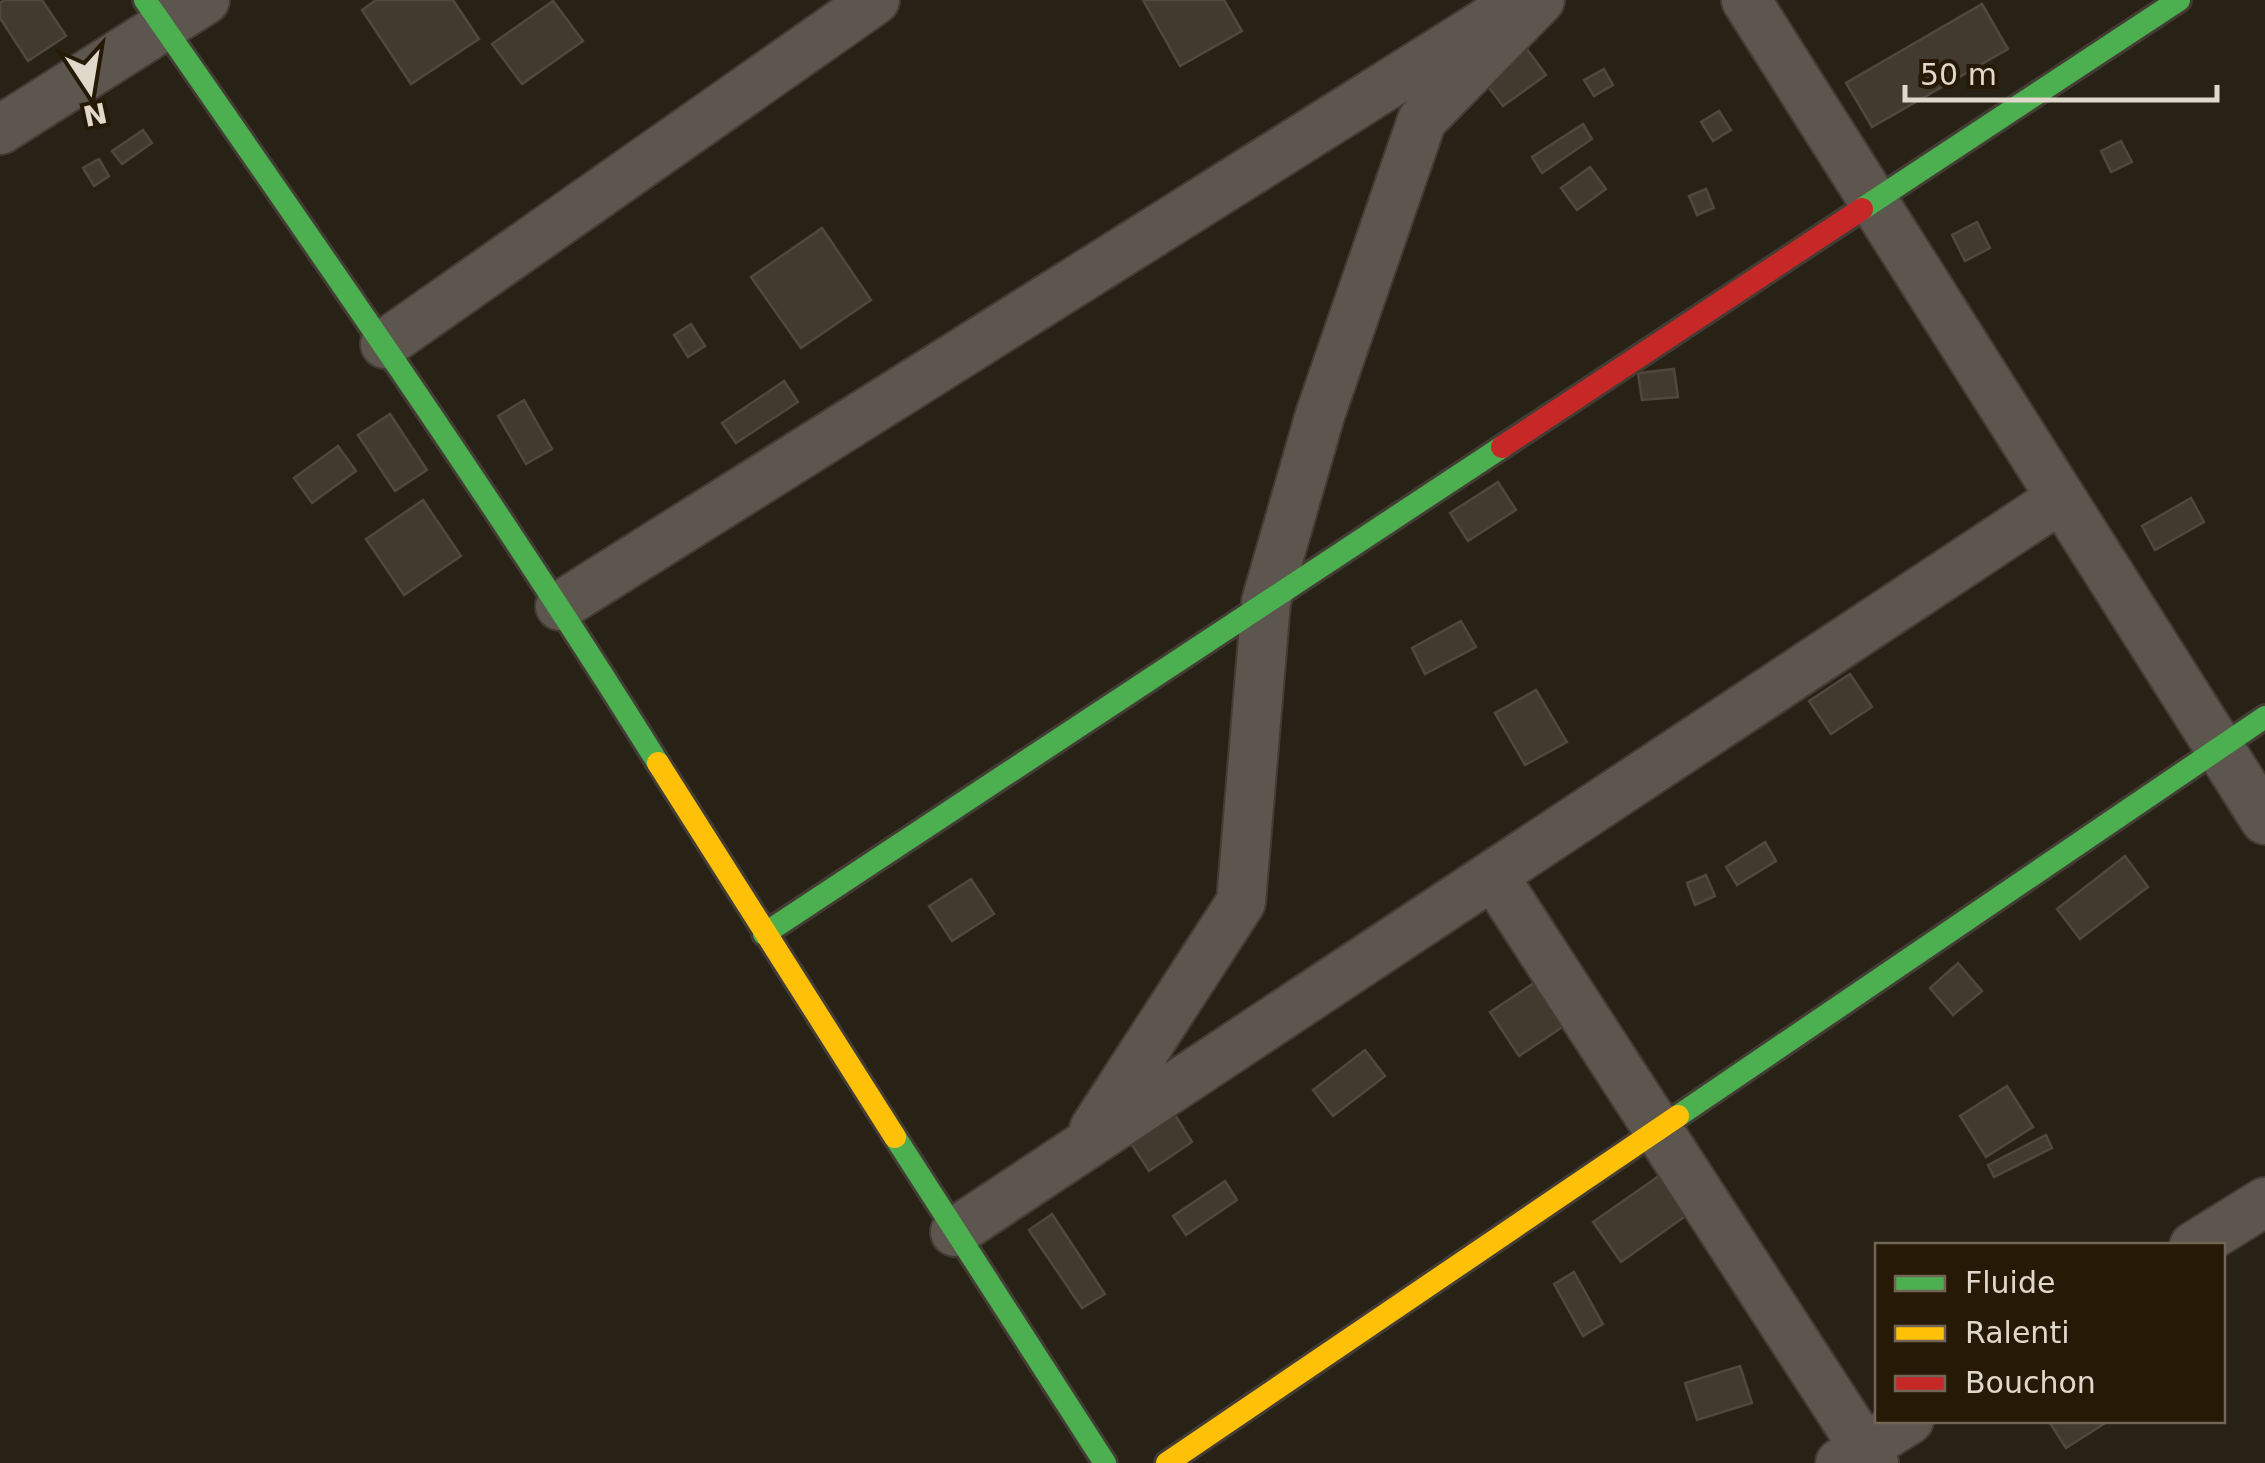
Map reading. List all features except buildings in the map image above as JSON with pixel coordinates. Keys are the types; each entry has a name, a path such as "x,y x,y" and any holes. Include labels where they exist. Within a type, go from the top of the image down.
{"street":[{"path":"0,130 154,14 205,0"},
{"path":"385,344 875,0"},
{"path":"560,606 1522,0"},
{"path":"1083,1146 1242,902 1266,602 1320,415 1422,120 1540,0"},
{"path":"1746,0 2265,820"},
{"path":"764,934 2179,0"},
{"path":"154,14 385,344 560,606 764,934 1105,1463"},
{"path":"954,1232 2061,498"},
{"path":"1167,1463 2265,717"},
{"path":"1492,875 1658,1130 1859,1458 1905,1423"},
{"path":"2199,1243 2265,1202"}],"traffic: fast":[{"path":"145,0 471,474 658,763"},
{"path":"1862,209 2179,0"},
{"path":"764,934 1502,447"},
{"path":"1678,1116 2265,717"},
{"path":"895,1137 1105,1463"}],"traffic: slow":[{"path":"658,763 895,1137"},
{"path":"1167,1463 1678,1116"}],"traffic: jam":[{"path":"1502,447 1862,209"}]}
